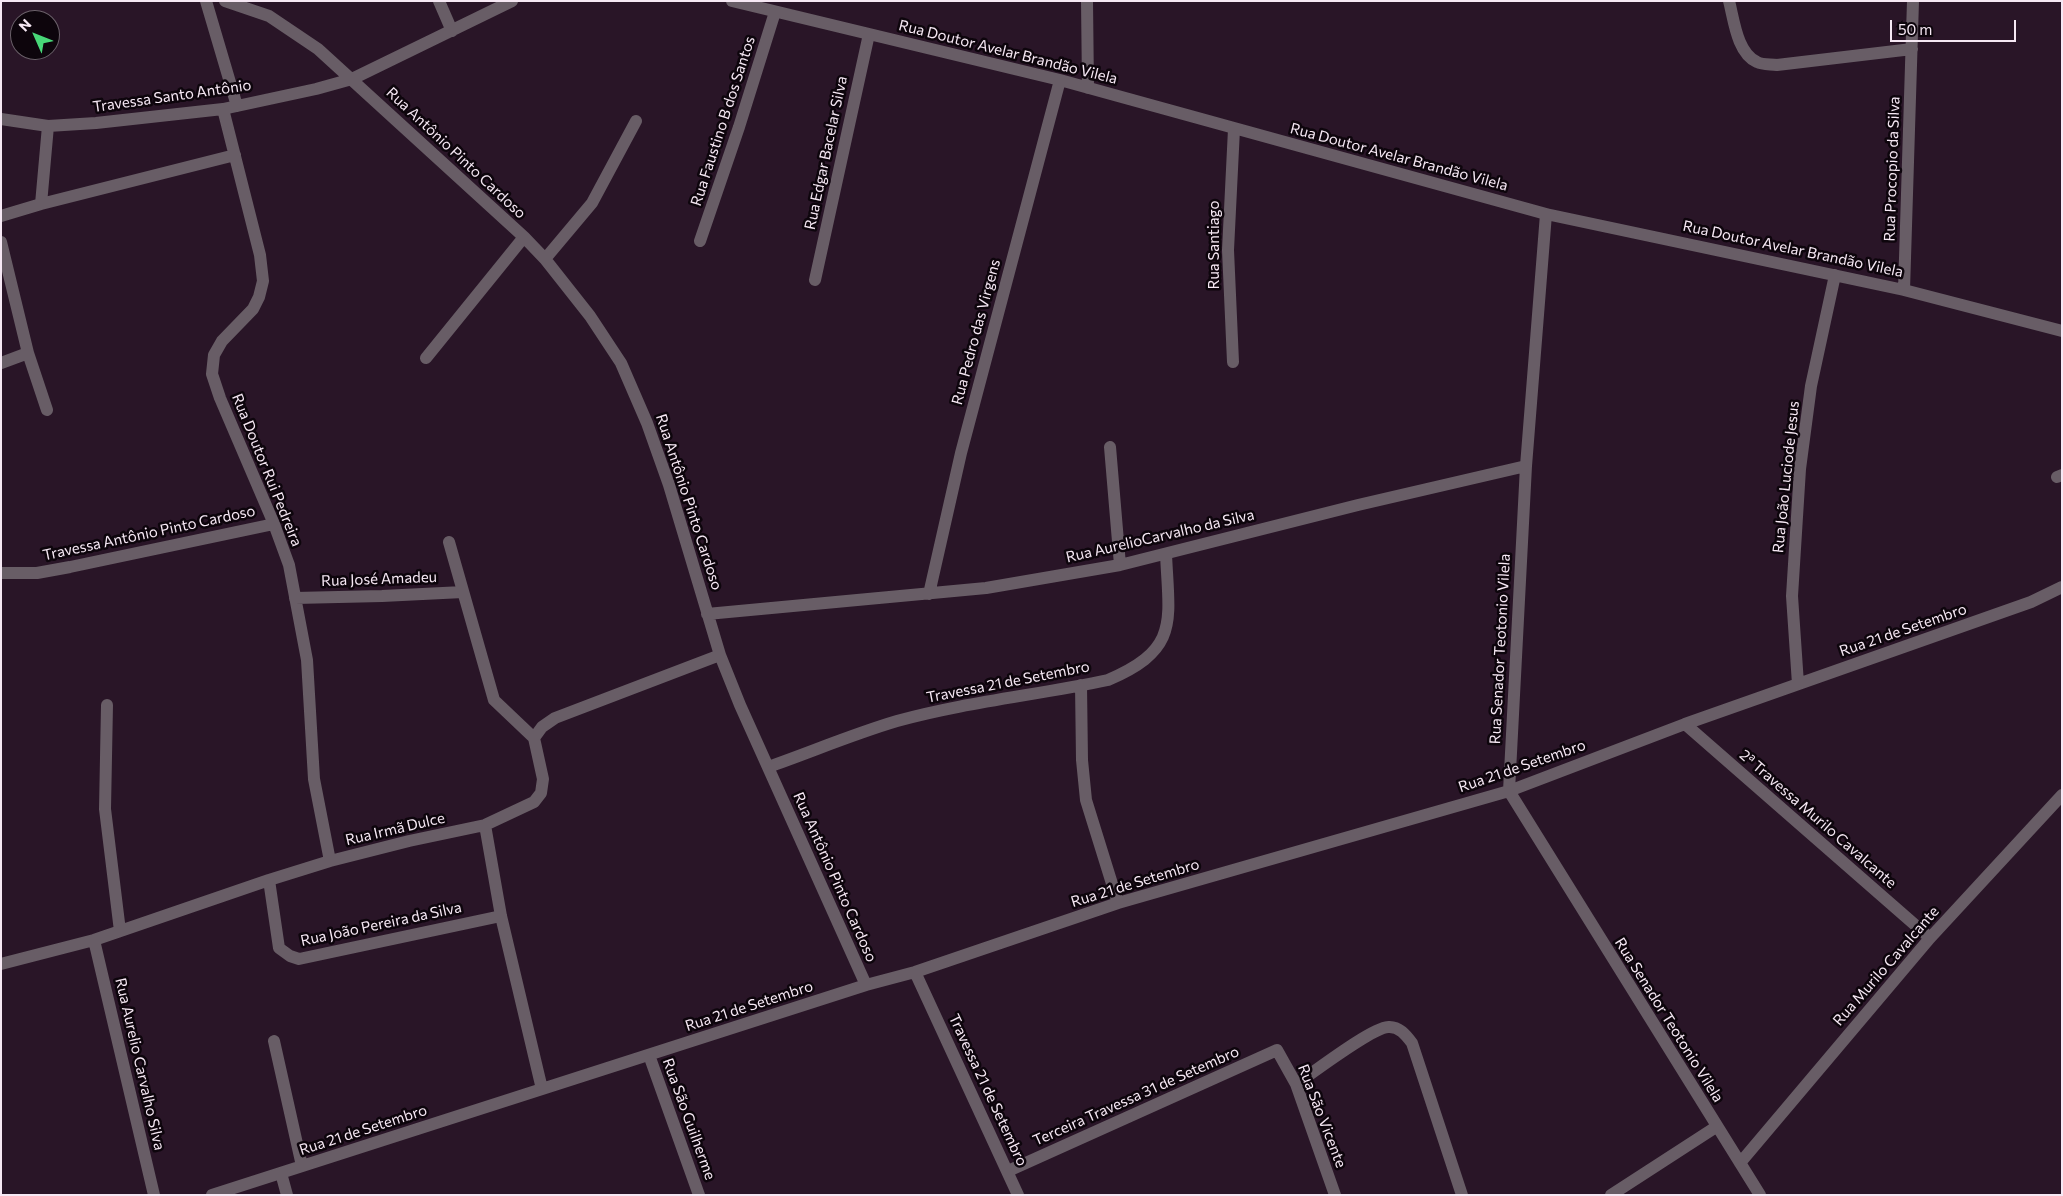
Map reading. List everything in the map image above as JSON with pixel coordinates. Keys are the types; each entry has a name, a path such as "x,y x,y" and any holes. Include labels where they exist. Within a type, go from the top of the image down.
{"street":[{"path":"206,1 237,106"},
{"name":"Rua Antônio Pinto Cardoso","path":"225,1 269,16 318,49 352,79 545,258 590,316 621,363 648,423 669,485 720,656 768,768 866,985"},
{"path":"440,1 452,31"},
{"name":"Rua Doutor Avelar Brandão Vilela","path":"732,1 760,5 776,12 1060,80 1546,214 1835,274 2062,331"},
{"path":"1087,1 1088,88"},
{"path":"1729,1 1741,46 1748,56 1756,62 1777,65 1912,49"},
{"name":"Rua Procopio da Silva","path":"1904,290 1913,1"},
{"name":"Travessa Santo Antônio","path":"1,119 48,126 96,123 224,109 316,89 352,79 509,2"},
{"name":"Rua Faustino B dos Santos","path":"700,240 739,128 776,12"},
{"name":"Rua Edgar Bacelar Silva","path":"815,280 869,34"},
{"name":"Rua Pedro das Virgens","path":"929,594 973,405 1060,80"},
{"name":"Rua Doutor Rui Pedreira","path":"224,109 260,255 263,281 259,297 252,309 222,341 214,355 212,374 220,398 274,524 289,565 307,660 314,779 330,861"},
{"path":"545,258 592,203 636,121"},
{"path":"41,204 48,126"},
{"name":"Rua Santiago","path":"1234,129 1228,250 1234,362"},
{"path":"1,216 41,204 235,155"},
{"name":"Rua Senador Teotonio Vilela","path":"1546,214 1526,466 1509,791 1760,1195"},
{"path":"426,358 524,237"},
{"path":"1,242 28,353 47,410"},
{"name":"Rua João Luciode Jesus","path":"1798,684 1792,596 1800,469 1811,386 1835,274"},
{"path":"1,363 28,353"},
{"path":"1110,446 1120,565"},
{"name":"Rua AurelioCarvalho da Silva","path":"708,614 986,588 1120,565 1526,466"},
{"name":"Travessa Antônio Pinto Cardoso","path":"1,573 37,573 274,524"},
{"path":"449,542 494,700 534,738 542,726 554,718 720,656"},
{"name":"Travessa 21 de Setembro","path":"768,768 865,731 899,721 1030,693 1108,680 1129,671 1158,648 1164,637 1168,624 1166,554"},
{"name":"Rua 21 de Setembro","path":"212,1195 866,985 915,972 1118,903 1509,791 1685,724 2031,602 2062,587"},
{"name":"Rua José Amadeu","path":"295,598 463,592"},
{"path":"1081,685 1082,760 1086,800 1118,903"},
{"path":"107,705 105,809 120,932"},
{"name":"2ª Travessa Murilo Cavalcante","path":"1685,724 1930,938"},
{"name":"Rua Irmã Dulce","path":"1,964 120,932 269,880 330,861 409,841 486,825 534,802 541,793 543,779 534,738"},
{"name":"Rua Murilo Cavalcante","path":"1740,1163 1930,938 2062,795"},
{"path":"486,825 500,916 542,1089"},
{"name":"Rua João Pereira da Silva","path":"269,880 280,948 290,956 299,959 500,916"},
{"name":"Rua Aurelio Carvalho Silva","path":"94,940 154,1195"},
{"name":"Travessa 21 de Setembro","path":"915,972 1018,1195"},
{"path":"1296,1084 1372,1033 1388,1027 1402,1030 1412,1043 1462,1195"},
{"path":"274,1041 302,1166"},
{"name":"Terceira Travessa 31 de Setembro","path":"1008,1170 1277,1050"},
{"name":"Rua São Vicente","path":"1277,1050 1296,1084 1335,1195"},
{"name":"Rua São Guilherme","path":"649,1055 699,1195"},
{"path":"1611,1195 1716,1127"},
{"path":"281,1173 287,1195"}]}
